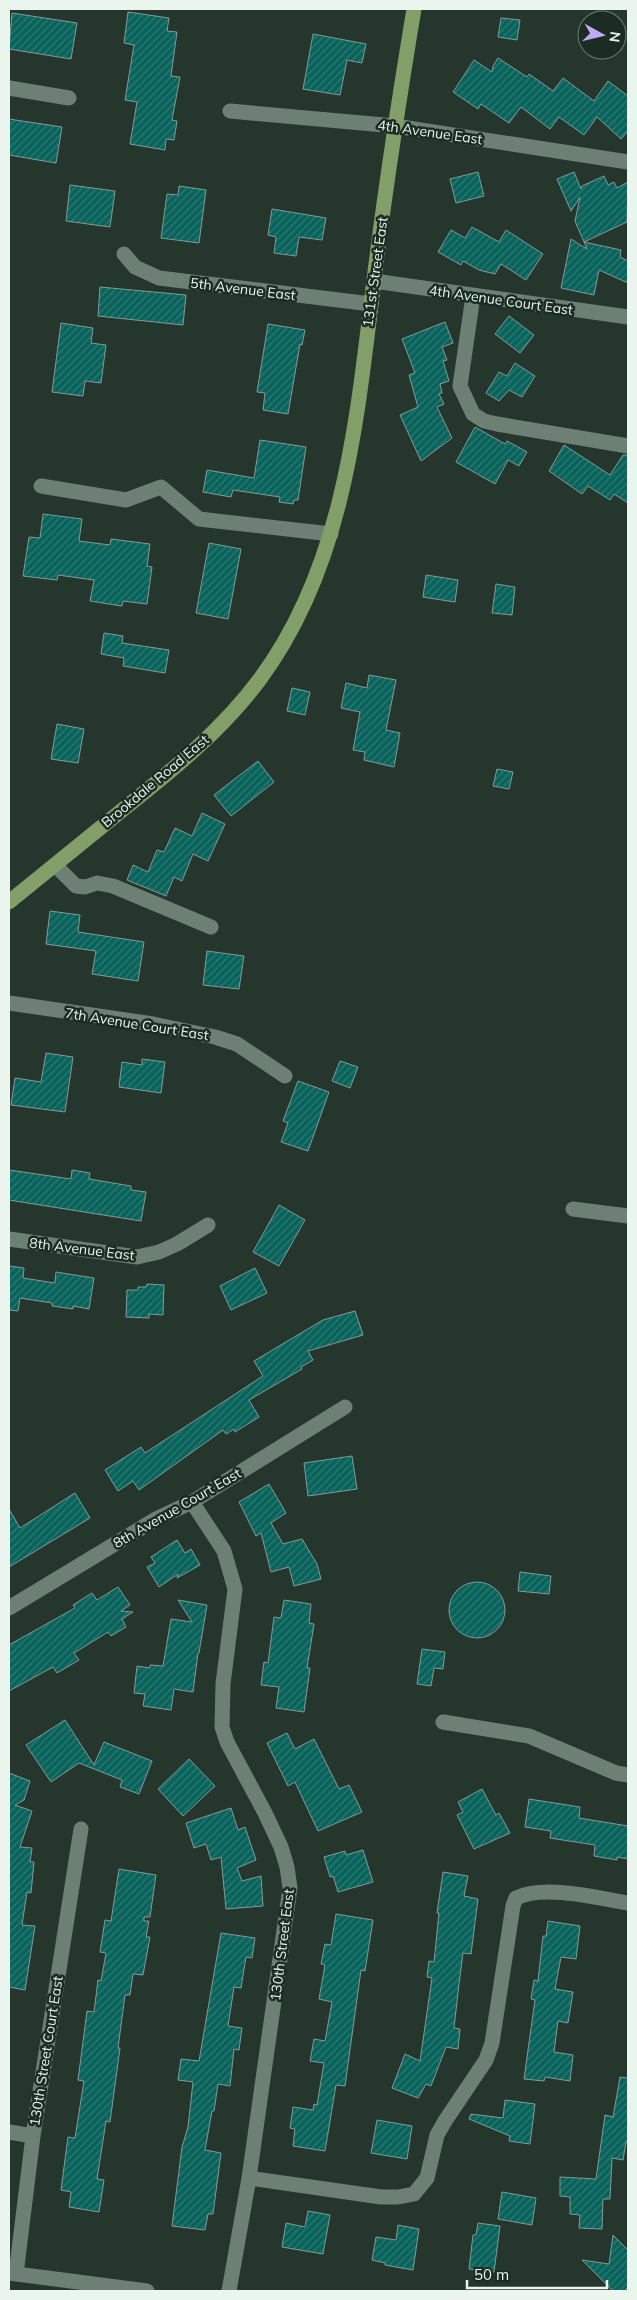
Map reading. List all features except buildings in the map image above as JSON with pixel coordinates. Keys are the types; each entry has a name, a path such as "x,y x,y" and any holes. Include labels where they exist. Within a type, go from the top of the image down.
{"main road":[{"name":"131st Street East","path":"331,534 343,488 353,434 395,126 414,9"},
{"name":"Brookdale Road East","path":"9,902 203,743 261,678 303,609 331,534"}],"street":[{"path":"9,88 69,98"},
{"name":"4th Avenue East","path":"230,112 395,126 628,162"},
{"name":"5th Avenue East","path":"124,254 135,267 159,278 371,304"},
{"name":"4th Avenue Court East","path":"374,281 628,317"},
{"path":"473,296 460,386 465,401 473,414 484,421 628,446"},
{"path":"41,486 126,500 162,487 199,519 331,534"},
{"path":"55,865 76,886 85,887 97,883 113,886 210,927"},
{"name":"7th Avenue Court East","path":"9,1003 153,1024 215,1037 236,1044 285,1076"},
{"path":"573,1209 628,1216"},
{"name":"8th Avenue East","path":"9,1239 137,1257 159,1252 208,1226"},
{"name":"8th Avenue Court East","path":"9,1608 156,1519 192,1502 345,1407"},
{"name":"130th Street East","path":"192,1502 224,1552 235,1589 223,1684 222,1726 227,1742 281,1847 287,1867 290,1888 249,2178 229,2291"},
{"path":"443,1722 529,1736 616,1773 628,1774"},
{"name":"130th Street Court East","path":"12,2273 81,1829"},
{"path":"249,2178 381,2197 398,2197 414,2194 428,2178 438,2135 445,2121 486,2060 492,2043 513,1906 516,1898 534,1892 560,1893 628,1903"},
{"path":"9,2132 33,2136"},
{"path":"12,2273 147,2291"}]}
